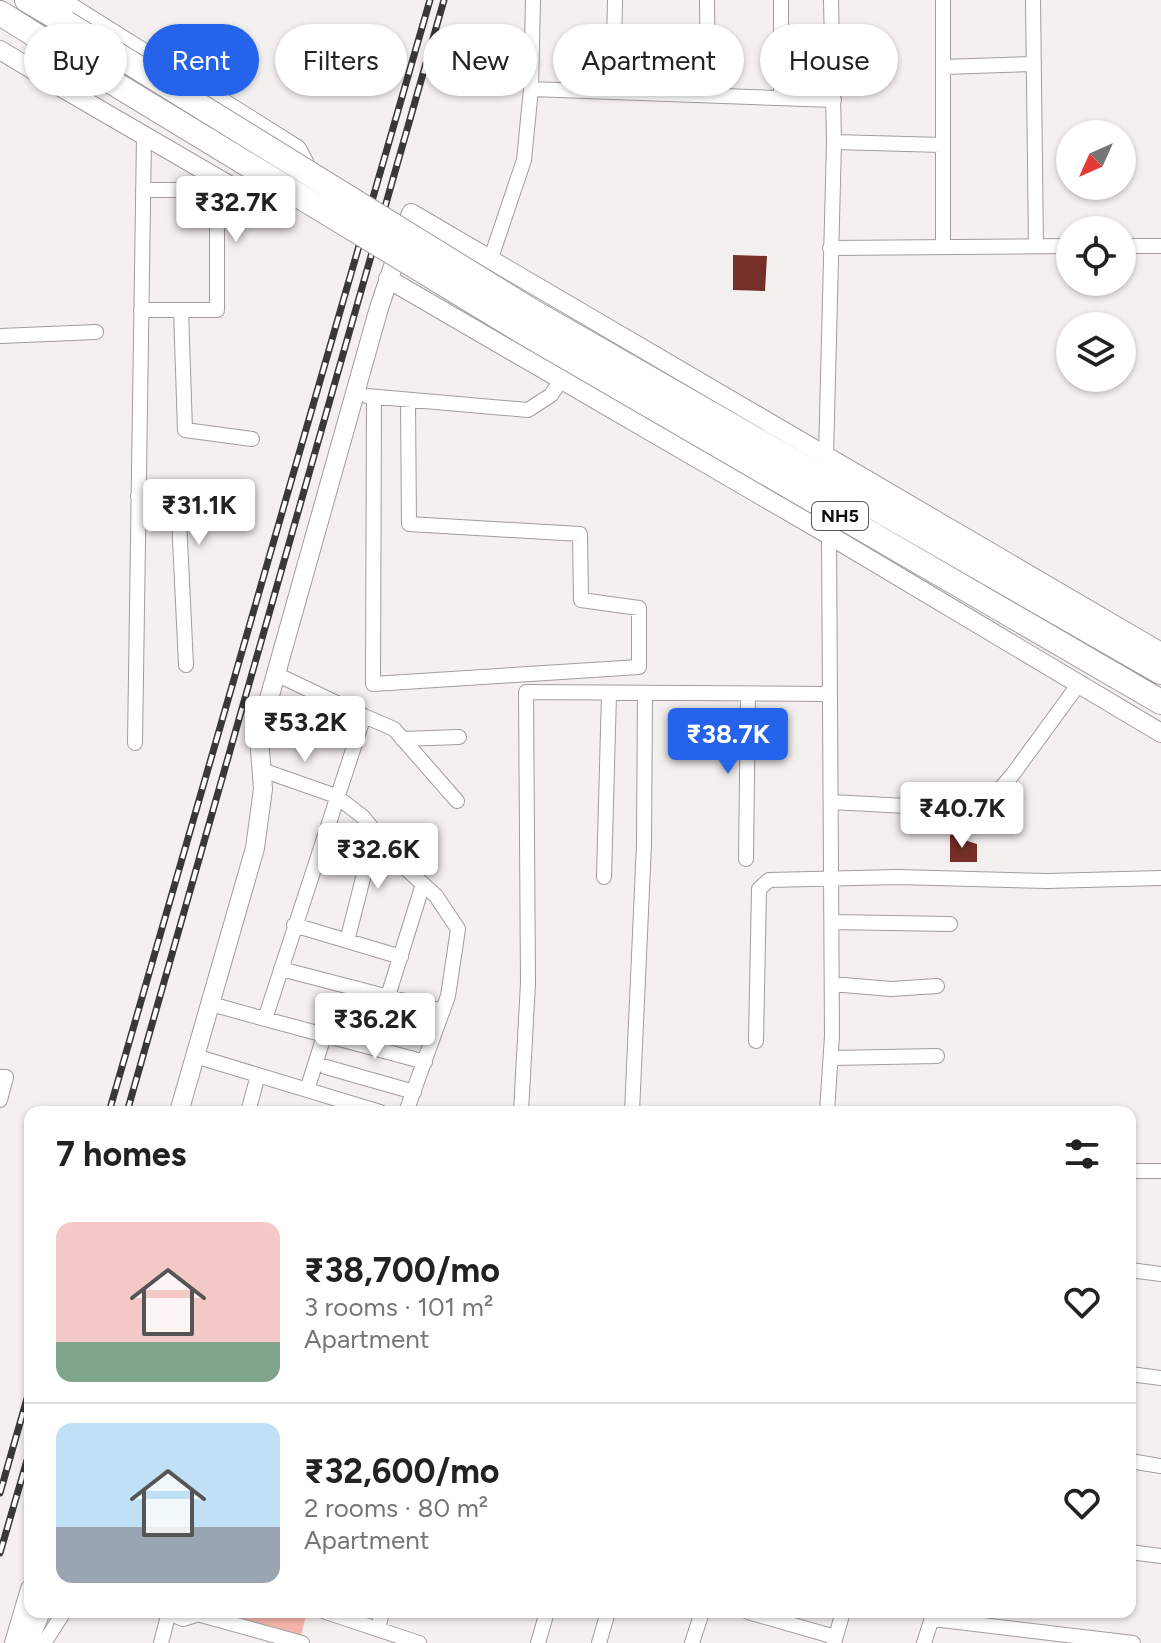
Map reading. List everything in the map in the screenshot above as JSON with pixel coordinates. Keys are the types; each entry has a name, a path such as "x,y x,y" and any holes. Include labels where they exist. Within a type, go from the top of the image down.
{"highway":[{"name":"NH5","path":"27,0 530,310 1161,672"},
{"name":"NH5","path":"0,13 520,330 1161,702"}],"street":[{"path":"60,0 297,149 304,162 278,203 267,207 217,184 75,96"},
{"path":"532,24 533,0"},
{"path":"614,24 615,0"},
{"path":"707,0 707,24"},
{"path":"781,0 781,98"},
{"path":"826,456 834,142 831,0"},
{"path":"943,0 943,247"},
{"path":"1033,0 1036,246"},
{"path":"88,16 91,24"},
{"path":"0,50 24,65"},
{"path":"943,67 1034,64"},
{"path":"76,96 144,136 135,743"},
{"path":"491,258 524,160 530,96"},
{"path":"732,96 834,100"},
{"path":"834,142 943,145"},
{"path":"143,190 217,184"},
{"path":"141,310 217,310 217,184"},
{"path":"181,1106 255,848 263,789 263,720 388,279 411,213 1161,652"},
{"path":"830,248 1056,246"},
{"path":"1136,246 1161,246"},
{"path":"388,279 829,535 1161,733"},
{"path":"181,310 185,430 252,439"},
{"path":"0,336 96,332"},
{"path":"355,393 408,401 528,410 551,395 561,380"},
{"path":"374,397 373,684 639,667 639,608 581,600 580,534 409,524 408,401"},
{"path":"138,496 178,498 186,665"},
{"path":"828,1106 832,1058 829,535"},
{"path":"276,674 394,729 457,801"},
{"path":"831,802 982,810 1013,774 1078,685"},
{"path":"522,1106 526,1073 528,983 526,692 830,694"},
{"path":"604,877 609,693"},
{"path":"632,1106 644,844 645,693"},
{"path":"746,859 748,694"},
{"path":"265,1019 364,716"},
{"path":"402,739 459,737"},
{"path":"262,770 336,796 375,831 458,929 455,962 443,1011 408,1106"},
{"path":"347,941 375,831"},
{"path":"756,1041 759,889 769,880 898,877 1047,881 1161,878"},
{"path":"388,996 423,884"},
{"path":"832,922 950,924"},
{"path":"294,925 401,957"},
{"path":"281,969 443,1011"},
{"path":"832,984 891,989 937,986"},
{"path":"211,1004 425,1062"},
{"path":"307,1090 324,1036"},
{"path":"195,1056 359,1106"},
{"path":"832,1058 937,1056"},
{"path":"326,1067 414,1092"},
{"path":"250,1106 258,1075"},
{"path":"0,1077 6,1077 0,1100"},
{"path":"1136,1174 1161,1171"},
{"path":"1136,1271 1161,1274"},
{"path":"1136,1375 1161,1378"},
{"path":"1136,1462 1161,1466"},
{"path":"1136,1553 1161,1556"},
{"path":"14,1643 24,1609"},
{"path":"28,1643 38,1618"},
{"path":"44,1643 60,1618"},
{"path":"161,1643 168,1618"},
{"path":"211,1618 302,1643"},
{"path":"344,1618 419,1643"},
{"path":"378,1629 381,1618"},
{"path":"538,1643 545,1618"},
{"path":"599,1643 606,1618"},
{"path":"692,1643 700,1618"},
{"path":"766,1618 834,1640 841,1618"},
{"path":"924,1643 932,1618"},
{"path":"952,1618 1093,1640 1133,1643"},
{"path":"228,1643 232,1626"},
{"path":"1005,1643 1010,1627"}],"shaded area":[{"path":"237,1618 305,1618 301,1635"}],"building":[{"path":"733,255 767,256 765,291 733,290"},
{"path":"950,835 964,835 964,840 977,844 977,862 950,862"}],"railway":[{"path":"111,1106 430,0"},
{"path":"129,1106 444,0"},
{"path":"0,1493 24,1409"},
{"path":"0,1553 24,1471"}]}
